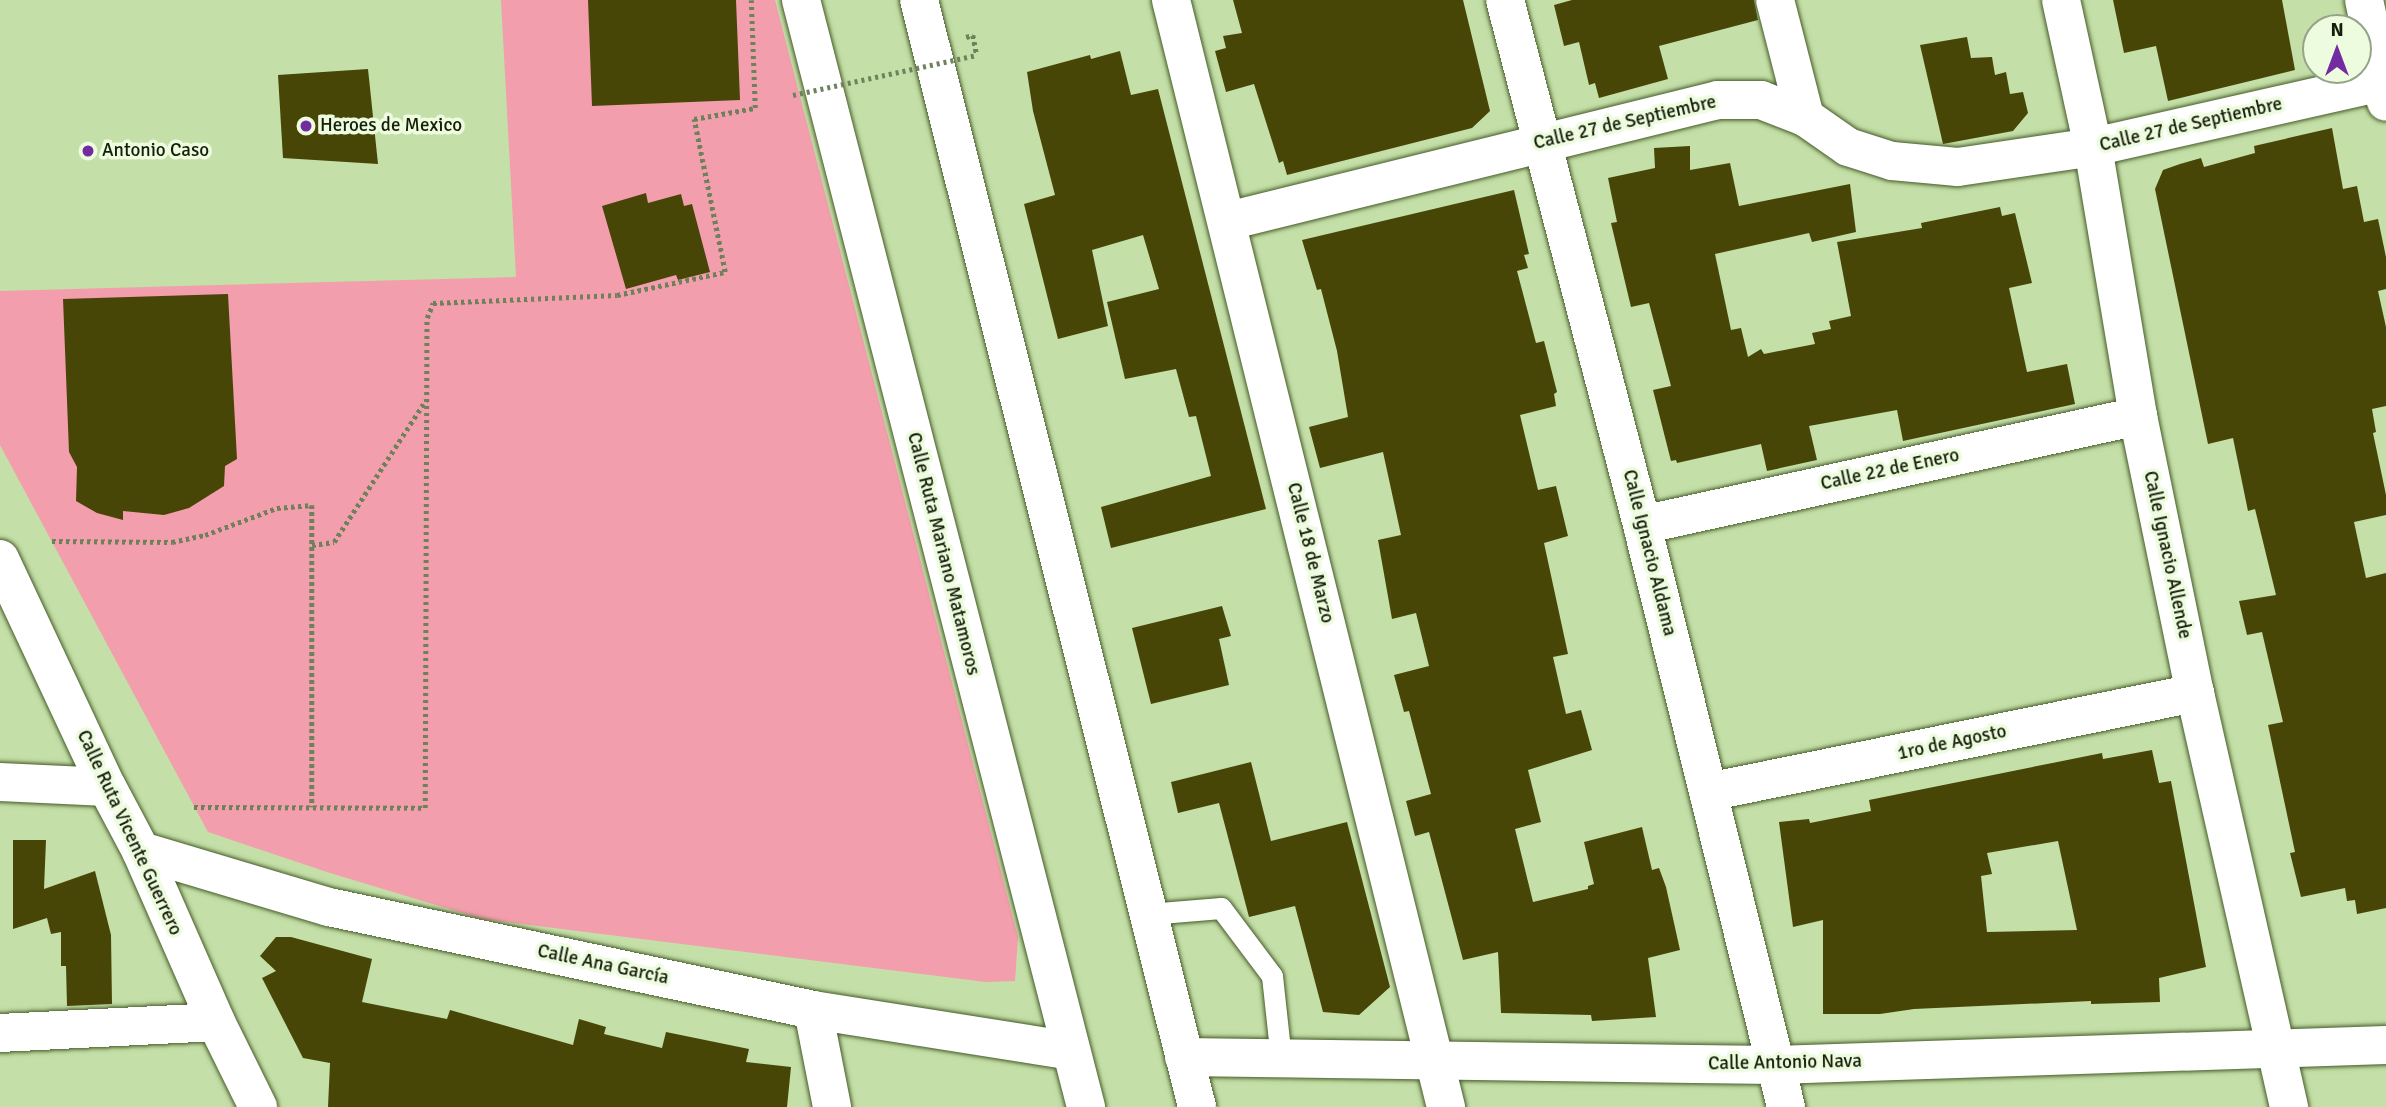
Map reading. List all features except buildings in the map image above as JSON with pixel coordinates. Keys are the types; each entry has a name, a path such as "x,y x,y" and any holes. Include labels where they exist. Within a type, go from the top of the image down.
{"street":[{"name":"Calle Ruta Mariano Matamoros","path":"801,0 1086,1107"},
{"path":"919,0 1197,1107"},
{"name":"Calle 18 de Marzo","path":"1171,0 1446,1107"},
{"name":"Calle Ignacio Aldama","path":"1505,0 1642,525 1786,1107"},
{"path":"1775,0 1805,117"},
{"name":"Calle Ignacio Allende","path":"2061,0 2093,147 2138,416 2195,693 2289,1107"},
{"path":"2364,0 2385,89"},
{"name":"Calle 27 de Septiembre","path":"1228,221 1718,100 1761,100 1805,117 1848,147 1892,162 1958,167 2093,147 2385,89"},
{"name":"Calle 22 de Enero","path":"1642,525 2138,416"},
{"name":"Calle Ruta Vicente Guerrero","path":"0,559 107,786 141,851 216,1022 258,1107"},
{"name":"1ro de Agosto","path":"1708,792 2195,693"},
{"path":"0,782 107,786"},
{"name":"Calle Ana García","path":"141,851 329,907 813,1010 1071,1051"},
{"path":"813,1010 832,1107"},
{"path":"0,1032 216,1022"},
{"name":"Calle Antonio Nava","path":"1184,1057 1775,1065 2386,1045"}],"lane":[{"path":"1148,915 1221,908 1272,976 1281,1059"}],"path":[{"path":"194,807 425,808 427,318 433,303 617,295 725,272 694,119 755,108 751,0"},
{"path":"793,95 977,55 973,35"},
{"path":"312,545 334,542 426,399"},
{"path":"52,541 172,542 205,535 277,508 312,505 312,807"}],"shaded area":[{"path":"501,0 775,0 1018,937 1015,981 986,982 482,919 327,872 208,832 0,445 0,291 516,277"}],"place":[{"name":"Heroes de Mexico","path":"306,126"},
{"name":"Antonio Caso","path":"88,151"}]}
